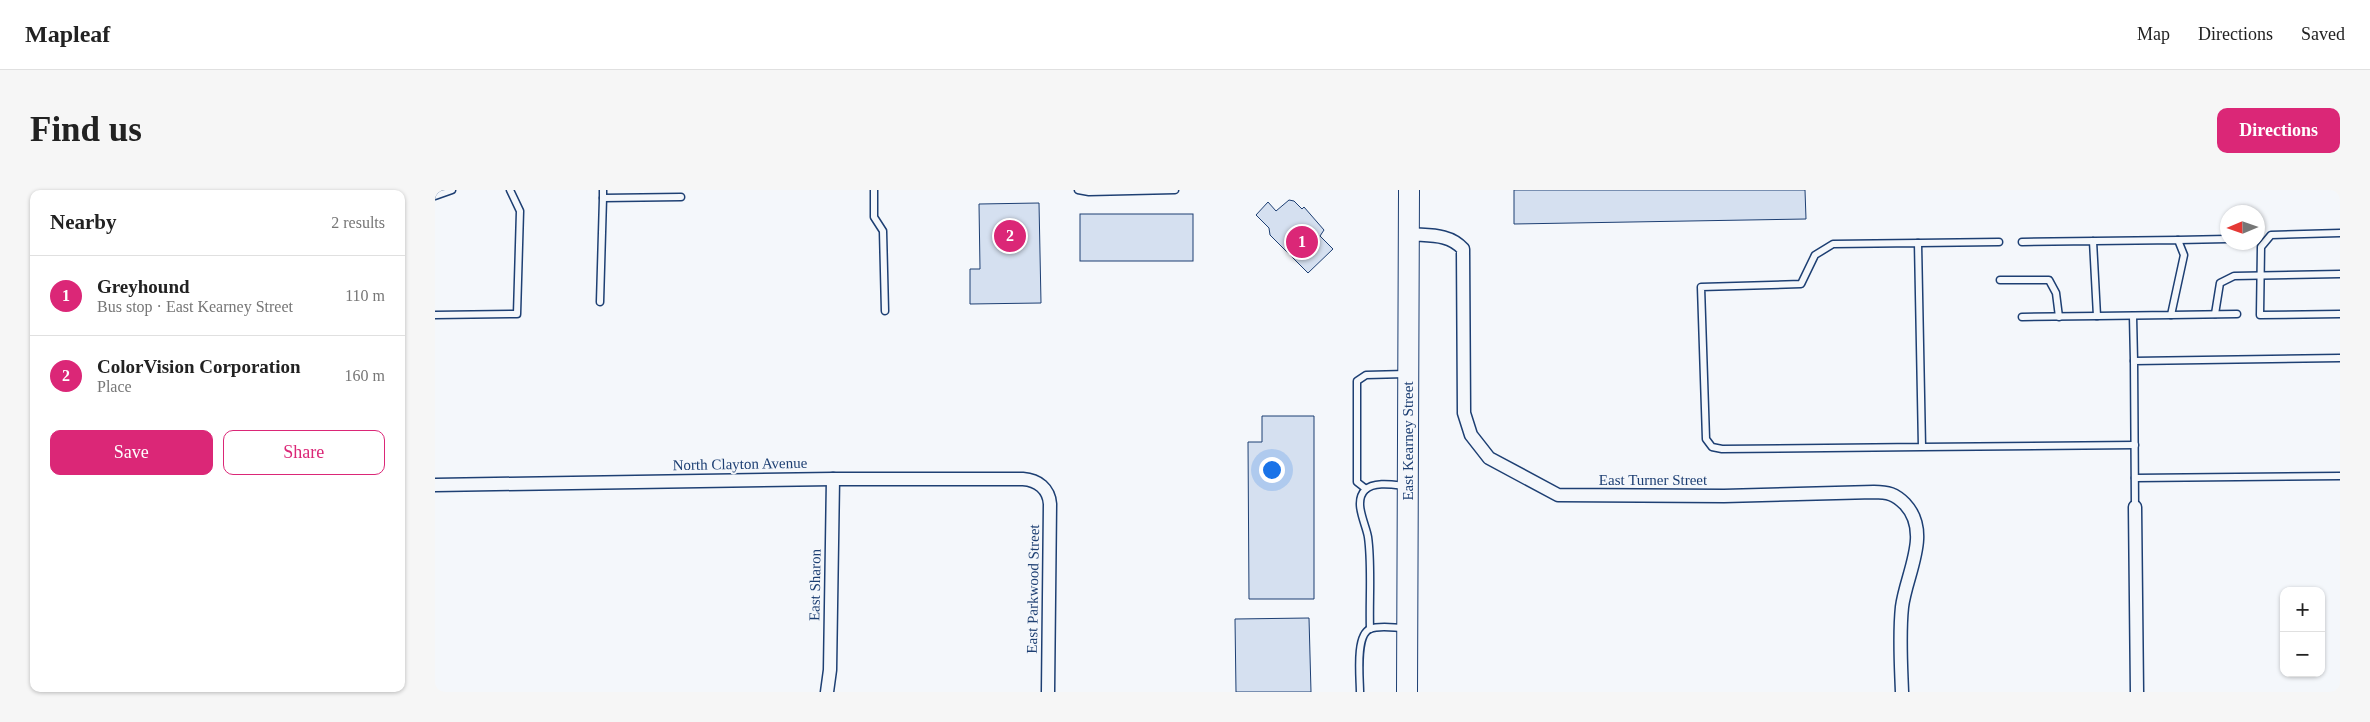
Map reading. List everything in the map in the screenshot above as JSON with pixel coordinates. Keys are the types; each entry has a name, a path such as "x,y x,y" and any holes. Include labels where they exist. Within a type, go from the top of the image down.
{"main road":[{"name":"East Kearney Street","path":"1407,692 1409,190"}],"street":[{"name":"East Turner Street","path":"1409,234 1447,237 1457,242 1463,249 1464,396 1467,426 1479,448 1489,458 1515,474 1558,495 1715,496 1891,492 1899,498 1915,517 1918,534 1903,603 1900,628 1903,692"},
{"name":"North Clayton Avenue","path":"435,485 1023,478 1036,482 1043,488"},
{"name":"East Sharon","path":"827,692 830,670 833,479"},
{"name":"East Parkwood Street","path":"1043,488 1049,496 1050,504 1049,692"},
{"path":"2135,507 2137,692"}],"lane":[{"path":"435,196 453,190"},
{"path":"435,315 517,314 520,211 510,190"},
{"path":"600,302 603,190"},
{"path":"874,190 874,217 883,230 885,311"},
{"path":"1079,190 1089,192 1175,190"},
{"path":"603,198 681,197"},
{"path":"2340,233 2271,235 2261,247 2261,315 2340,314"},
{"path":"2022,242 2220,239"},
{"path":"2171,315 2184,255 2178,240"},
{"path":"2093,241 2097,316"},
{"path":"1999,242 1833,244 1815,255 1801,284 1701,287 1707,438 1712,447 1722,450 2135,445"},
{"path":"1919,243 1922,447"},
{"path":"2215,314 2220,283 2234,276 2340,274"},
{"path":"2000,280 2049,280 2056,293 2059,317"},
{"path":"2022,317 2237,314"},
{"path":"2133,316 2135,507"},
{"path":"2134,361 2340,358"},
{"path":"1366,489 1357,482 1357,381 1366,375 1408,374"},
{"path":"2135,478 2340,476"},
{"path":"1370,629 1369,537 1361,517 1362,496 1366,489 1383,485 1407,486"},
{"path":"1360,692 1360,643 1364,634 1370,629 1407,628"}],"building":[{"path":"1514,190 1805,190 1806,219 1514,224"},
{"path":"1289,200 1294,201 1302,209 1304,207 1324,230 1320,236 1333,249 1308,273 1270,235 1269,228 1256,215 1268,202 1276,211"},
{"path":"1039,203 1041,303 970,304 970,269 980,269 979,204"},
{"path":"1080,214 1193,214 1193,261 1080,261"},
{"path":"1262,416 1314,416 1314,599 1249,599 1248,442 1262,442"},
{"path":"1309,618 1311,692 1236,692 1235,619"}],"place":[{"name":"ColorVision Corporation","path":"1010,236"},
{"name":"Greyhound","path":"1302,242"}]}
